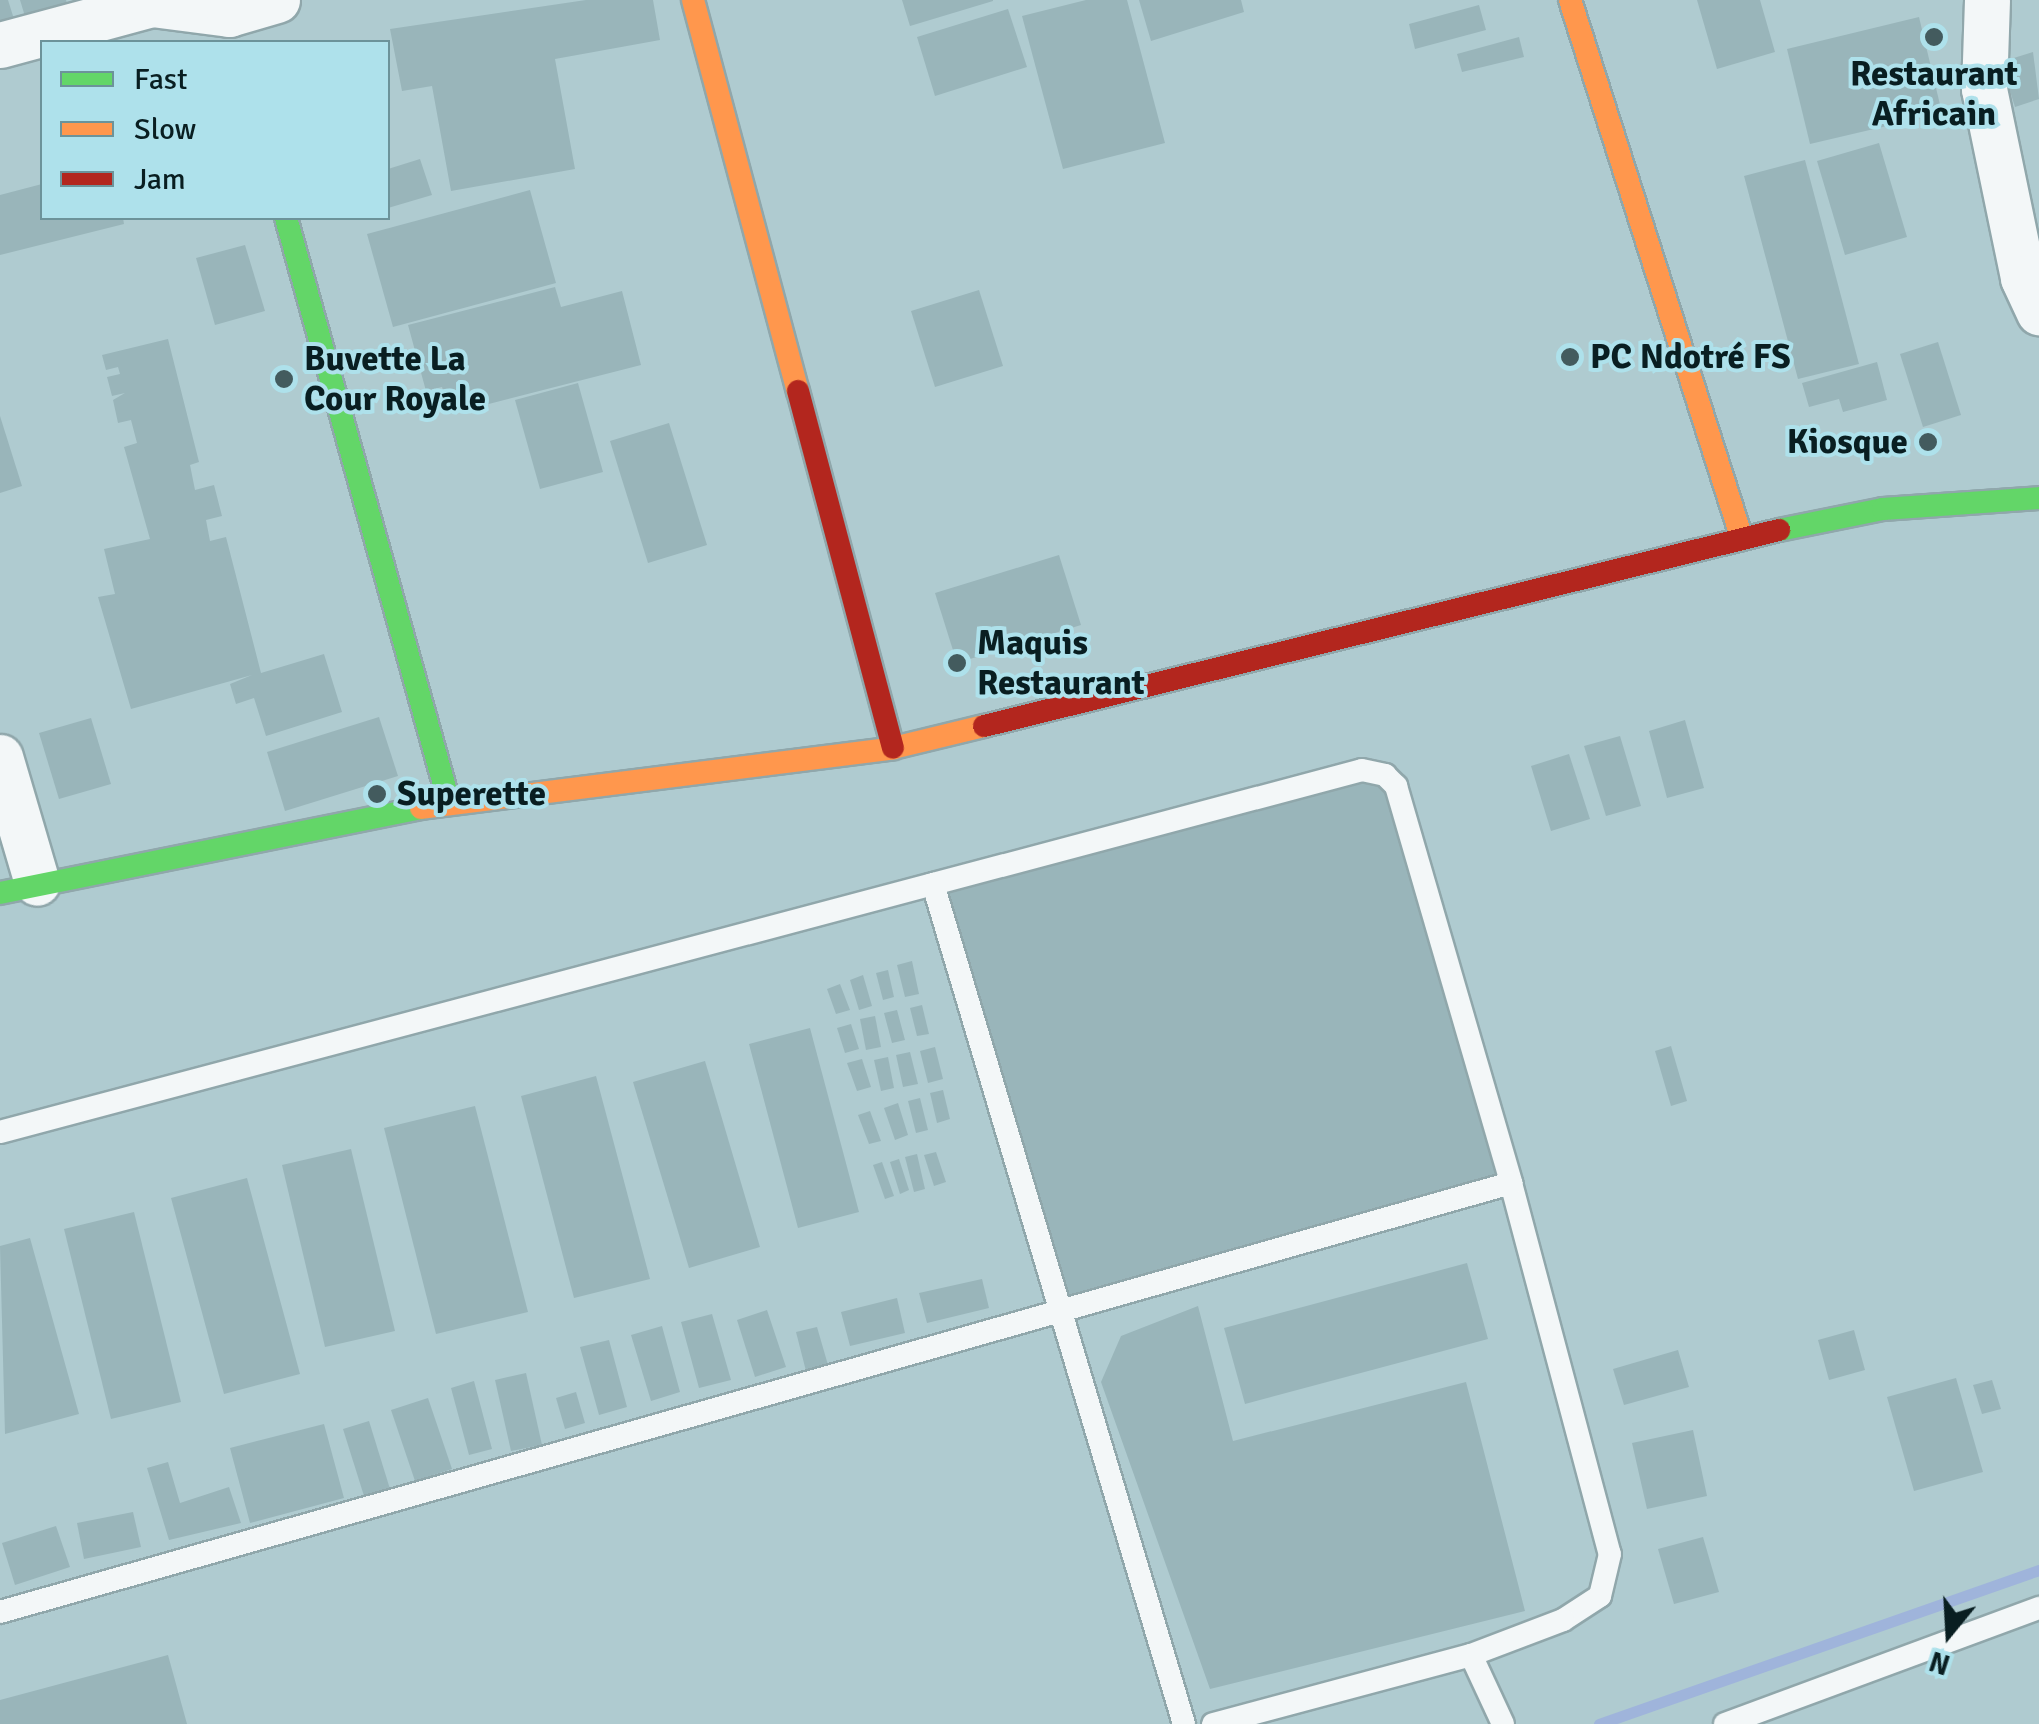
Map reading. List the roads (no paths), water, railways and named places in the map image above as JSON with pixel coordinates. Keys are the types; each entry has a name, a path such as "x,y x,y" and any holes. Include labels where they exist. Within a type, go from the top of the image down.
{"street":[{"path":"0,45 152,4 230,19 277,0"},
{"path":"693,0 893,748"},
{"path":"1570,0 1742,539"},
{"path":"1987,0 1984,89 2023,278 2039,313"},
{"path":"287,220 449,802"},
{"path":"0,756 18,888 449,802 893,748 1742,539 1883,508 2039,498"}],"lane":[{"path":"0,1132 1362,770 1384,775 1396,786 1511,1184 1610,1554 1600,1596 1563,1620 1470,1654 1213,1724"},
{"path":"934,884 1058,1312 1184,1724"},
{"path":"0,1612 1511,1184"},
{"path":"1724,1724 2039,1608"},
{"path":"1470,1654 1503,1724"}],"waterway":[{"path":"1599,1724 2039,1570"}],"place":[{"name":"Restaurant Africain","path":"1934,37"},
{"name":"PC Ndotré FS","path":"1570,357"},
{"name":"Buvette La Cour Royale","path":"284,379"},
{"name":"Kiosque","path":"1928,442"},
{"name":"Maquis Restaurant","path":"957,663"},
{"name":"Superette","path":"377,794"}]}
